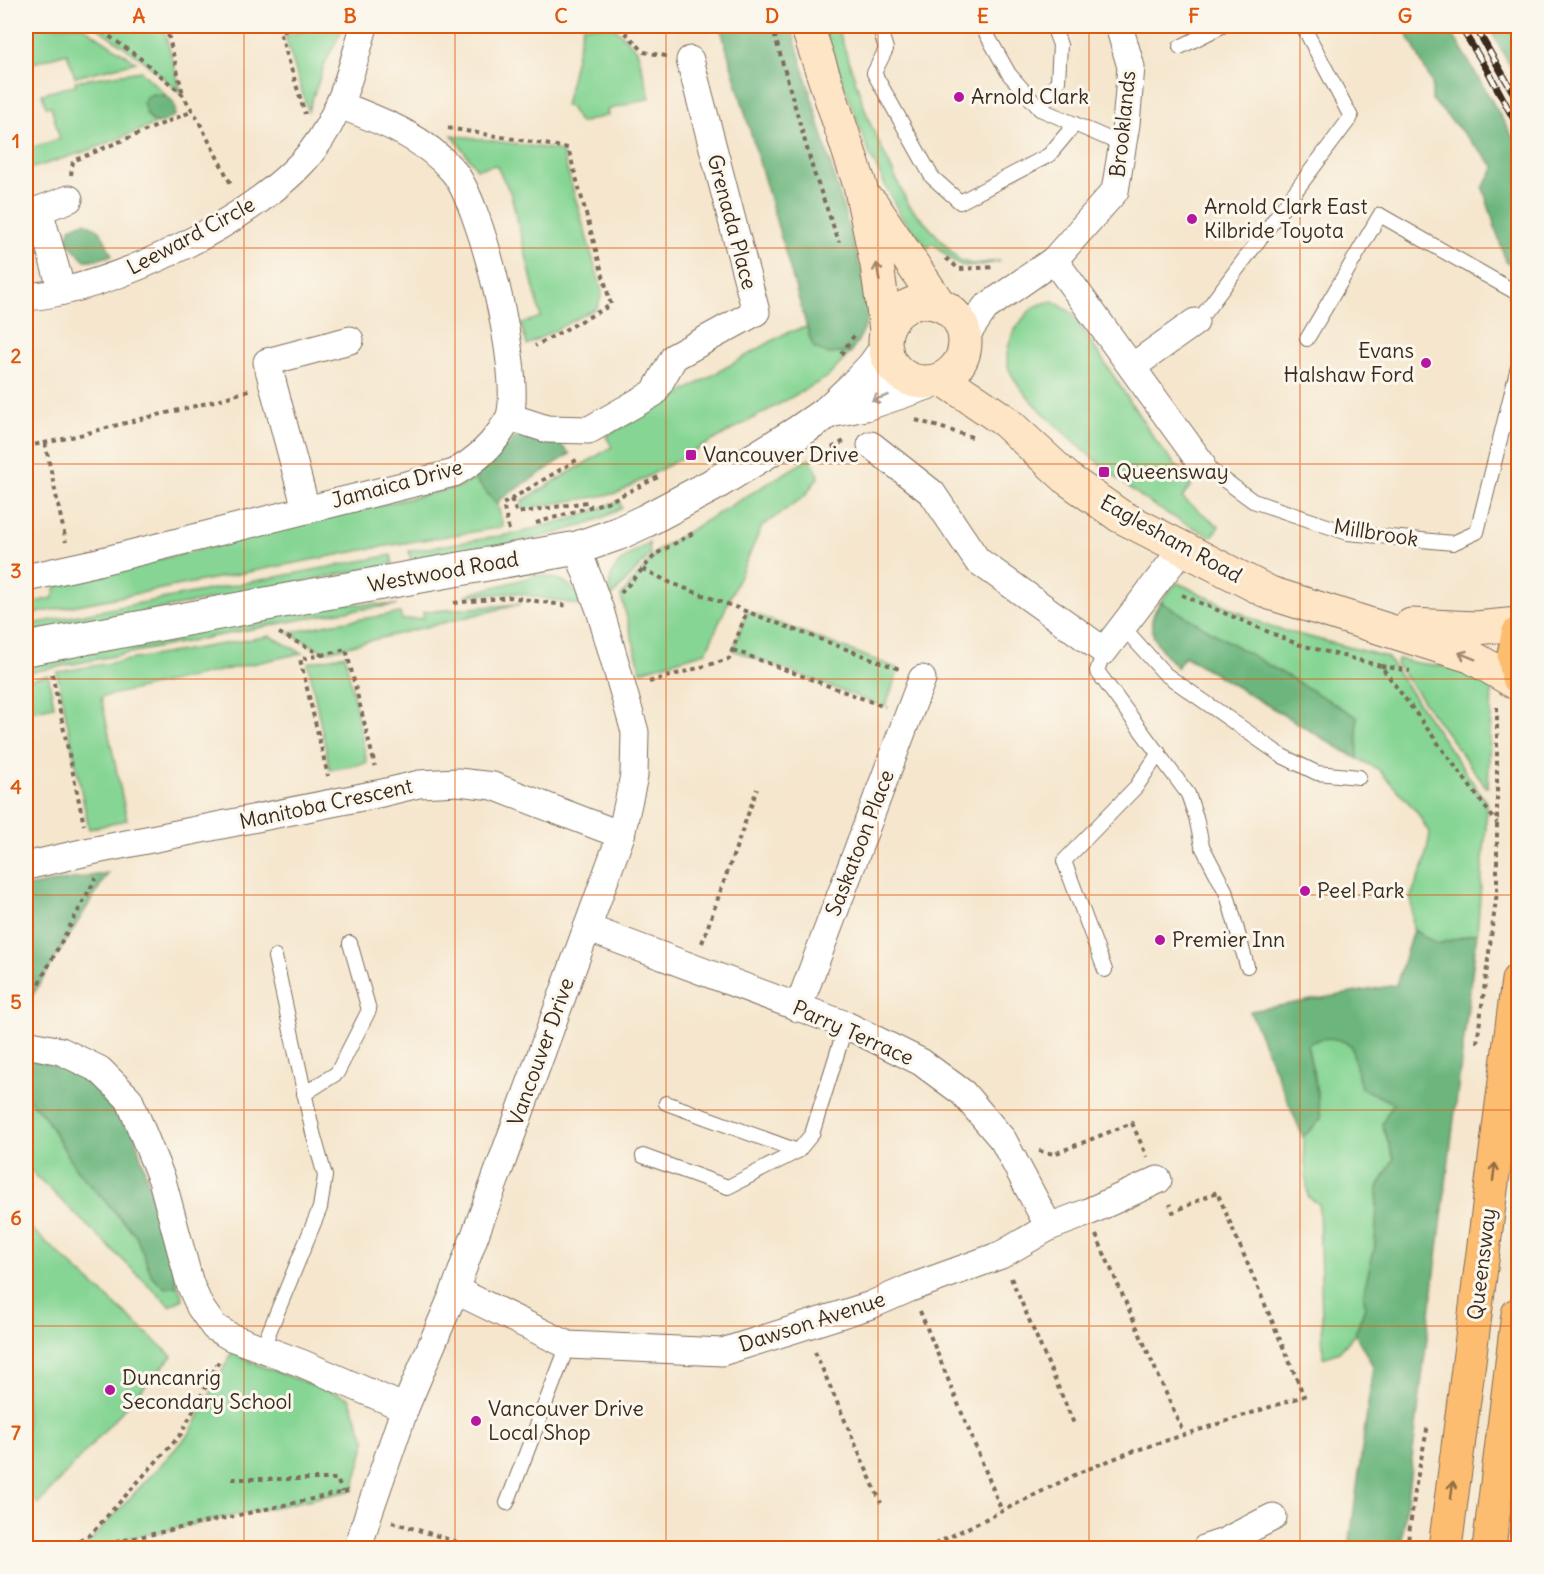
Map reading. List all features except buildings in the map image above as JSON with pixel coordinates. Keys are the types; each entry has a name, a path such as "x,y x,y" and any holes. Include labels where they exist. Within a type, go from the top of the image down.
{"highway":[{"path":"1509,628 1518,677"},
{"name":"Queensway","path":"1445,1548 1518,980"},
{"name":"Queensway","path":"1489,1548 1518,1314"}],"main road":[{"name":"Eaglesham Road","path":"807,26 860,185 878,265 886,340"},
{"name":"Eaglesham Road","path":"860,185 955,325 1005,421"},
{"path":"926,301 955,325 962,360 954,370 936,380 916,382 904,377 894,368 887,357 886,340 892,318 901,309 913,303 926,301"},
{"name":"Eaglesham Road","path":"936,380 1005,421 1069,480 1111,510 1270,593 1470,656 1508,692"},
{"name":"Eaglesham Road","path":"1358,622 1509,628"}],"street":[{"name":"Leeward Circle","path":"26,297 62,291 123,273 181,246 244,211 284,181 315,147 340,105 352,72 364,26"},
{"name":"Brooklands","path":"955,325 985,308 1054,260 1115,191 1123,145 1131,67 1119,26"},
{"name":"Grenada Place","path":"589,430 654,393 674,357 756,312 690,60"},
{"name":"Jamaica Drive","path":"26,578 454,473 473,463 490,447 510,417 513,392 510,355 493,274 472,205 454,172 430,150 401,130 340,105"},
{"path":"62,291 32,211 69,199"},
{"name":"Millbrook","path":"1054,260 1201,463"},
{"path":"1132,368 1195,322"},
{"path":"306,509 267,362 351,340"},
{"name":"Westwood Road","path":"26,649 577,548 617,534 711,486 829,411 873,367 886,340"},
{"name":"Westwood Road","path":"829,411 865,404 936,380"},
{"path":"510,417 547,429 589,430"},
{"path":"871,445 932,493 977,560 1104,651 1183,548"},
{"name":"Vancouver Drive","path":"358,1548 405,1408 455,1290 621,835 634,776 636,732 600,610 577,548"},
{"name":"Saskatoon Place","path":"798,1008 922,679"},
{"name":"Manitoba Crescent","path":"26,866 419,784 448,782 493,786 621,835"},
{"name":"Parry Terrace","path":"587,928 846,1025 921,1062 963,1093 1003,1140 1048,1227"},
{"path":"26,1044 61,1051 100,1070 129,1098 162,1180 190,1284 200,1307 214,1327 231,1337 302,1363 405,1408"},
{"name":"Dawson Avenue","path":"455,1290 568,1345 722,1352 870,1305 1002,1255 1048,1227 1086,1213 1158,1180"},
{"path":"1219,1546 1272,1518"}],"lane":[{"path":"879,26 886,49 874,73 932,177 960,202 1049,155 1075,124"},
{"path":"982,26 1009,74 1040,109 1123,145"},
{"path":"1040,109 1058,81 1060,45 1053,26"},
{"path":"1180,47 1222,26"},
{"path":"1195,322 1205,312 1351,117 1303,26"},
{"path":"1307,339 1380,215 1517,293 1518,296"},
{"name":"Millbrook","path":"1201,463 1253,501 1348,533 1453,543 1477,532 1518,368"},
{"path":"1122,626 1166,674 1282,756 1317,774 1359,777"},
{"path":"1104,651 1097,671 1188,794 1202,846 1227,894 1246,966"},
{"path":"1105,970 1064,861 1136,787 1159,753"},
{"path":"304,1094 337,1073 369,1010 350,943"},
{"path":"262,1349 320,1208 325,1176 304,1094 275,957"},
{"path":"643,1156 728,1187 798,1151 812,1134 846,1025"},
{"path":"666,1103 798,1151"},
{"path":"507,1503 568,1345"}],"path":[{"path":"95,26 182,94 244,211"},
{"path":"166,26 185,101"},
{"path":"304,26 280,32 315,147"},
{"path":"619,26 644,52 690,60"},
{"path":"69,199 73,161 193,111"},
{"path":"430,150 444,127 568,148 611,305 523,353 510,355"},
{"path":"26,446 226,398 273,383"},
{"path":"509,530 502,504 600,446 589,430"},
{"path":"45,443 72,568"},
{"path":"511,499 517,513 587,502 592,506"},
{"path":"642,569 671,583 922,679"},
{"path":"1159,578 1178,593 1298,644 1381,666 1497,823"},
{"path":"1509,628 1496,606 1511,597 1518,586"},
{"path":"623,689 729,659 747,611"},
{"path":"276,631 322,655"},
{"path":"334,802 300,659 346,649 382,793"},
{"path":"733,650 908,717"},
{"path":"52,673 78,798"},
{"path":"1477,1043 1497,892 1497,823 1508,692"},
{"path":"693,968 757,789"},
{"path":"26,1007 101,869 102,849"},
{"path":"927,1548 1083,1471 1184,1434 1304,1396 1217,1192 1173,1212 1132,1123 1054,1154 1025,1148 1003,1140"},
{"path":"1086,1213 1184,1434"},
{"path":"1002,1255 1075,1426"},
{"path":"910,1288 1002,1511"},
{"path":"804,1326 881,1503"},
{"path":"63,1548 92,1534 181,1434 231,1337"},
{"path":"1407,1548 1416,1484 1431,1414"},
{"path":"231,1479 337,1479 342,1492"},
{"path":"89,1548 352,1490 368,1515 477,1548"},
{"path":"78,1541 81,1548"}],"green space":[{"path":"26,26 82,26 136,62 75,77 67,53 26,65"},
{"path":"95,26 163,26 182,94 141,59"},
{"path":"322,26 344,26 325,63 308,111 285,36"},
{"path":"583,26 613,26 637,50 650,98 607,110 608,115 580,123 570,107 565,106"},
{"path":"720,26 791,26 863,277 868,316 863,332 851,352 829,354 814,348"},
{"path":"822,26 837,26 869,121 908,204 959,260 971,264 1000,261 977,266 963,266 933,243 928,248 901,216 870,155"},
{"path":"1403,26 1448,26 1518,146 1518,267 1506,262 1483,188 1495,167 1432,100 1432,83"},
{"path":"1488,26 1518,26 1518,80"},
{"path":"141,71 166,95 153,94 146,114 152,121 158,123 90,150 26,170 26,149 60,139 51,106 46,107 42,94 76,85 75,81"},
{"path":"153,94 163,95 170,99 174,105 175,115 159,123 151,119 143,103 146,97"},
{"path":"452,135 562,152 601,287 602,295 597,308 527,345 521,324 541,317 511,194 496,165 477,169"},
{"path":"84,222 100,230 112,255 96,260 85,260 67,242 70,228"},
{"path":"1053,301 1072,313 1160,447 1192,484 1182,498 1219,526 1212,537 1154,506 1123,483 1043,413 1014,378 1007,356 1013,334 1031,310 1040,304"},
{"path":"807,327 810,338 829,354 851,352 828,377 618,493 523,509 522,501 612,447 606,436 786,333"},
{"path":"518,434 551,436 570,454 499,500 498,506 475,479"},
{"path":"810,458 819,476 805,496 762,526 706,652 641,671 621,596 659,549"},
{"path":"475,479 498,506 503,527 368,549 26,615 26,604 53,598 56,586 298,524 462,486"},
{"path":"619,501 622,508 598,519 547,536 411,561 409,551 518,533 580,516"},
{"path":"649,543 650,555 610,598 609,587 614,571 625,558"},
{"path":"391,555 393,564 26,635 26,625"},
{"path":"538,575 566,583 576,592 585,606 516,593 465,595"},
{"path":"1178,583 1270,627 1387,657 1486,802 1477,933 1437,944 1413,930 1411,896 1424,865 1430,834 1417,812 1378,769 1185,656 1177,667 1170,659 1154,636 1152,620 1161,601"},
{"path":"1161,602 1357,717 1358,759 1185,656 1177,667 1158,644 1152,629 1155,612"},
{"path":"335,603 397,605 339,612 26,673 26,663"},
{"path":"520,604 324,652 289,633 328,624 400,613 402,620 424,618 423,612"},
{"path":"747,611 899,669 885,707 733,650"},
{"path":"270,636 302,653 101,697 127,820 89,829 57,672"},
{"path":"345,655 367,763 330,770 308,663"},
{"path":"1399,659 1472,670 1492,687 1488,787 1396,664"},
{"path":"48,675 54,706 26,712 26,680"},
{"path":"108,873 26,1006 26,887"},
{"path":"1413,930 1437,944 1477,933 1401,1548 1349,1548 1373,1366 1355,1334 1365,1307 1364,1291 1375,1246 1378,1188 1394,1158 1382,1124 1393,1103 1361,1088 1351,1045 1334,1039 1318,1040 1307,1045 1321,1119 1303,1137 1250,1011 1396,985"},
{"path":"1334,1037 1352,1045 1362,1088 1393,1103 1382,1124 1394,1158 1378,1188 1375,1246 1364,1291 1365,1307 1355,1334 1339,1352 1323,1358 1319,1204 1308,1197 1303,1137 1321,1119 1307,1044 1316,1039"},
{"path":"26,1058 66,1069 106,1092 132,1126 178,1286 165,1288 152,1276 135,1234 76,1169 45,1117 26,1096"},
{"path":"26,1096 45,1117 76,1169 135,1234 152,1276 178,1286 183,1299 170,1306 26,1166"},
{"path":"26,1224 172,1356 38,1504 26,1493"},
{"path":"232,1352 258,1365 349,1398 366,1441 353,1490 84,1548 190,1433"}],"railway":[{"path":"1460,26 1488,71 1518,127"},
{"path":"1475,26 1518,101"}],"place":[{"name":"Arnold Clark","path":"959,97"},
{"name":"Arnold Clark East Kilbride Toyota","path":"1192,219"},
{"name":"Evans Halshaw Ford","path":"1426,363"},
{"name":"Vancouver Drive","path":"691,455"},
{"name":"Queensway","path":"1104,472"},
{"name":"Peel Park","path":"1305,891"},
{"name":"Premier Inn","path":"1160,940"},
{"name":"Duncanrig Secondary School","path":"110,1390"},
{"name":"Vancouver Drive Local Shop","path":"476,1421"}]}
